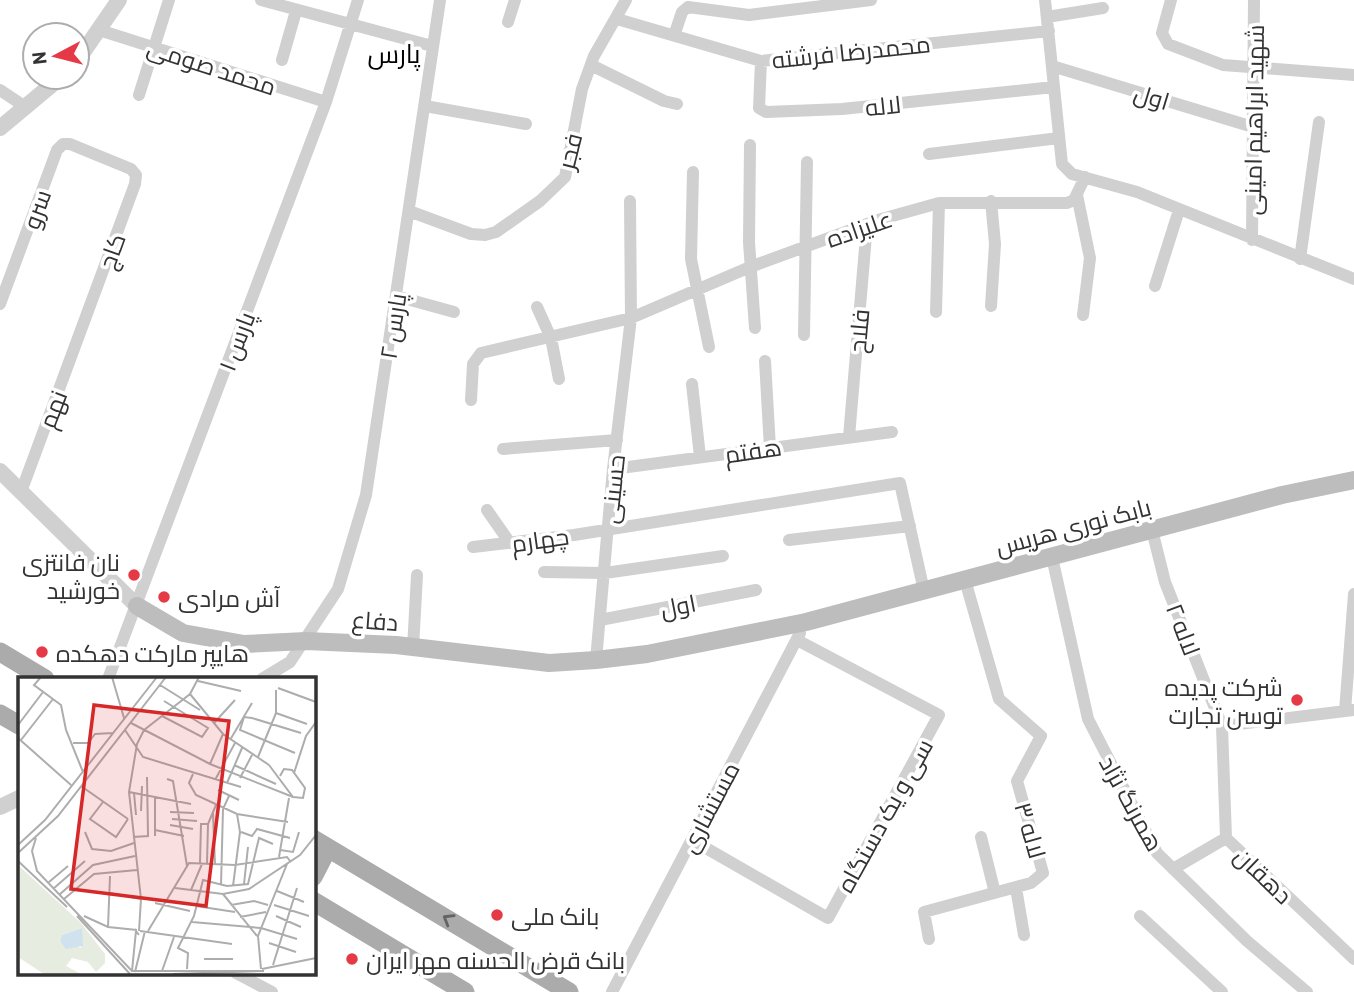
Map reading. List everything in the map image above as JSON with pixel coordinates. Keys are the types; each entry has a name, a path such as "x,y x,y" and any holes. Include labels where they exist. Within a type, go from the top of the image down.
{"main road":[{"name":"بابک نوری هریس","path":"806,622 1152,530 1354,480"},
{"name":"دفاع","path":"136,606 183,633 244,644 306,641 413,648 549,663 647,654 806,622"},
{"path":"0,652 42,677"},
{"path":"0,713 18,724"},
{"path":"315,868 321,843 569,992"},
{"path":"315,902 465,992"}],"street":[{"path":"91,41 119,0"},
{"path":"139,95 169,0"},
{"path":"261,0 432,46"},
{"name":"پارس ۱","path":"109,677 326,102 358,0"},
{"name":"پارس ۲","path":"265,677 290,662 338,589 366,495 440,0"},
{"path":"508,22 515,0"},
{"name":"فجر","path":"409,211 471,234 485,235 496,232 540,201 565,177 582,89 591,65 626,0"},
{"path":"675,33 682,12 688,8 749,15 871,0"},
{"path":"1045,0 1062,164 1078,176 1137,192 1354,279"},
{"path":"1171,0 1162,33 1163,41 1223,65 1354,75"},
{"name":"شهید ابراهیم امینی","path":"1252,240 1254,0"},
{"path":"1047,17 1103,8"},
{"path":"282,60 296,11"},
{"name":"محمدرضا فرشته","path":"617,19 675,33 761,61 1049,31"},
{"name":"محمد صومی","path":"99,30 326,102"},
{"name":"لاله","path":"761,61 759,108 766,112 842,109 1054,87"},
{"path":"591,65 664,102 677,104"},
{"name":"اول","path":"1052,66 1253,127"},
{"path":"0,90 27,108"},
{"path":"0,128 46,91"},
{"path":"425,106 526,124"},
{"path":"1300,259 1319,121"},
{"path":"929,154 1059,138"},
{"name":"کاج","path":"63,144 131,169 136,175 84,327"},
{"name":"سرو","path":"0,304 57,150 63,144"},
{"path":"750,145 750,267 755,328"},
{"path":"804,335 807,162"},
{"path":"693,172 691,258 709,347"},
{"path":"1078,176 1077,195 1090,258 1083,314"},
{"name":"علیزاده","path":"471,400 474,358 481,353 631,318 806,246 867,224 939,203 1067,203 1077,195"},
{"path":"629,201 631,318"},
{"path":"991,306 995,244 992,201"},
{"path":"936,312 939,203"},
{"path":"1155,286 1180,210"},
{"name":"فلاح","path":"849,438 867,224"},
{"path":"396,296 454,312"},
{"path":"537,307 551,338 559,379"},
{"name":"حسینی","path":"596,660 607,527 631,318"},
{"name":"علیزاده","path":"591,328 618,321"},
{"name":"نهم","path":"21,492 84,327"},
{"path":"765,361 769,448"},
{"path":"692,384 700,457"},
{"name":"هفتم","path":"613,469 892,432"},
{"path":"503,449 617,440"},
{"name":"دفاع","path":"0,471 136,606"},
{"name":"چهارم","path":"473,547 510,544 900,483 909,526"},
{"path":"487,510 510,544"},
{"path":"789,540 909,526 924,591"},
{"name":"لاله ۲","path":"1152,530 1165,582 1222,726"},
{"path":"544,572 605,573 723,556"},
{"name":"همرنگ نژاد","path":"1052,557 1088,719 1157,853 1247,941 1307,992"},
{"path":"413,648 417,575"},
{"name":"لاله ۳","path":"929,939 924,912 1031,883 1043,873 1017,781 1041,736 999,699 965,580"},
{"name":"اول","path":"600,620 756,590"},
{"path":"1222,726 1349,710 1354,594"},
{"name":"مستشاری","path":"612,992 806,622"},
{"name":"سی و یک دستگاه","path":"692,840 828,918 939,715 797,640"},
{"name":"دهقان","path":"1222,726 1226,838 1354,959"},
{"path":"0,807 18,798"},
{"path":"981,837 995,893"},
{"path":"1173,869 1226,838"},
{"path":"1016,887 1024,935"},
{"path":"1140,916 1222,992"},
{"path":"238,974 272,992"}],"place":[{"name":"نان فانتزی خورشید","path":"134,575"},
{"name":"آش مرادی","path":"164,597"},
{"name":"هایپر مارکت دهکده","path":"42,652"},
{"name":"شرکت پدیده توسن تجارت","path":"1297,700"},
{"name":"بانک ملی","path":"497,915"},
{"name":"بانک قرض الحسنه مهر ایران","path":"352,959"}],"district":[{"name":"پارس","path":"394,52"}]}
